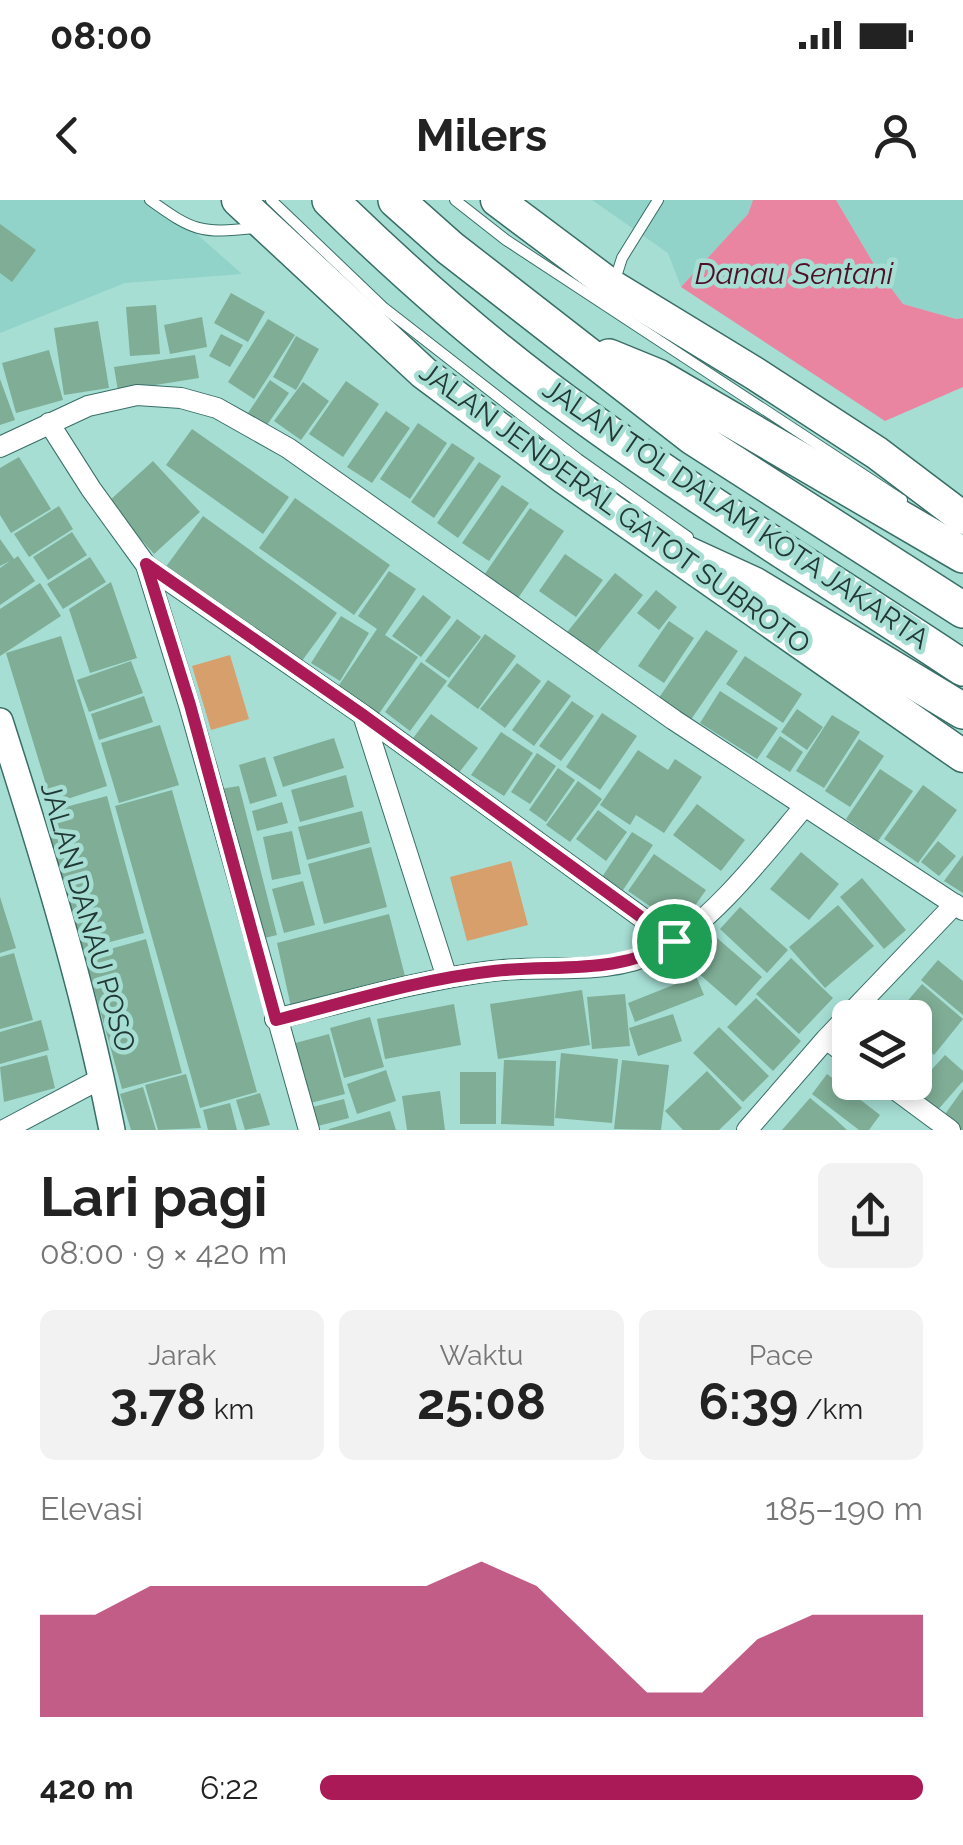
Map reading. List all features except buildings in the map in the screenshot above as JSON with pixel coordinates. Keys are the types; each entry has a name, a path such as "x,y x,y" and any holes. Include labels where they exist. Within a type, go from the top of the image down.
{"highway":[{"name":"JALAN JENDERAL GATOT SUBROTO","path":"238,200 269,213 424,373 565,478 963,756"},
{"name":"JALAN TOL DALAM KOTA JAKARTA","path":"330,200 476,331 582,415 963,668"},
{"name":"JALAN TOL DALAM KOTA JAKARTA","path":"396,200 450,248 693,437 963,610"},
{"path":"498,200 613,287 862,443 963,518"},
{"path":"562,336 658,377 963,555"},
{"path":"660,542 754,585 963,711"}],"street":[{"path":"0,447 88,406 137,395 181,398 216,408 254,427 804,807 959,907 826,1038 747,1130"},
{"path":"49,423 146,564 363,715 674,941"},
{"path":"146,564 190,705 308,1130"},
{"path":"363,715 447,978"},
{"name":"JALAN DANAU POSO","path":"0,722 41,848 112,1130"},
{"path":"276,1020 447,978 634,961 674,941 736,887 804,807"},
{"path":"826,1038 832,1042"},
{"path":"4,1130 102,1078"},
{"path":"909,1100 950,1130"}],"lane":[{"path":"150,200 187,227 216,232 269,213 578,459 866,667"},
{"path":"454,200 506,240 914,508"},
{"path":"613,287 622,258 658,200"}],"shaded area":[{"path":"0,200 158,200 242,274 125,283 0,333"},
{"path":"592,200 753,200 748,214 681,287 668,253"},
{"path":"836,200 963,200 963,318 903,304 878,271"},
{"path":"230,655 249,719 211,730 192,666"},
{"path":"511,861 528,925 467,941 450,877"}],"water":[{"name":"Danau Sentani","path":"753,200 836,200 878,271 903,304 963,318 963,387 885,421 681,287 748,214"}],"route":[{"path":"146,564 363,715 674,941 634,961 447,978 276,1020 190,705 146,564"}]}
